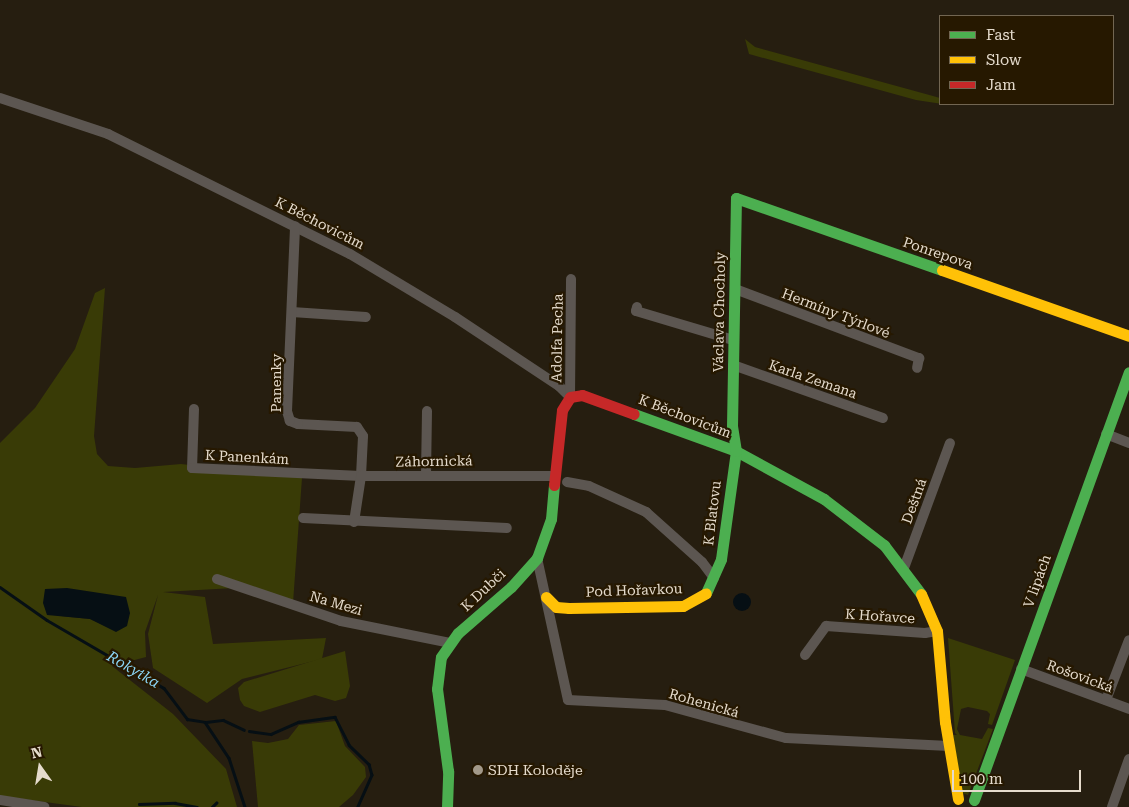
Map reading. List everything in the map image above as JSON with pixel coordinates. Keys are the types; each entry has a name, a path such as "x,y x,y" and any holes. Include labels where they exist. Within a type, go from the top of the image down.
{"street":[{"name":"K Běchovicům","path":"0,98 108,134 236,196 350,254 454,317 559,386 570,397 591,397 736,451 824,499 864,527 904,568 928,605 937,631 957,803"},
{"name":"Václava Chocholy","path":"736,198 732,426 736,451"},
{"name":"Ponrepova","path":"736,198 1129,336"},
{"name":"Panenky","path":"295,226 287,411 290,420 298,424 357,427 363,436 361,476"},
{"name":"Adolfa Pecha","path":"570,397 571,279"},
{"name":"Hermíny Týrlové","path":"735,289 919,358 917,368"},
{"path":"637,307 636,311 733,340"},
{"path":"292,312 366,317"},
{"name":"Karla Zemana","path":"733,365 883,418"},
{"name":"V lipách","path":"975,803 1021,669 1129,372"},
{"name":"K Dubči","path":"447,807 448,771 438,672 450,643 511,587 537,558 551,519 553,476 560,417 570,397"},
{"name":"K Panenkám","path":"194,409 192,468 361,476"},
{"path":"426,475 427,411"},
{"path":"1106,434 1129,443"},
{"name":"Deštná","path":"904,568 950,443"},
{"name":"K Blatovu","path":"714,578 721,559 736,451"},
{"path":"354,522 361,476"},
{"name":"Záhornická","path":"361,476 553,476"},
{"path":"567,482 589,486 646,512 685,545 714,578"},
{"path":"303,518 507,528"},
{"name":"Rohenická","path":"537,558 568,700 665,704 786,738 949,746"},
{"name":"Pod Hořavkou","path":"546,597 556,607 569,608 683,606 705,595 714,578"},
{"name":"Na Mezi","path":"217,579 341,621 450,643"},
{"name":"K Hořavce","path":"805,655 826,626 925,634 937,631"},
{"path":"1106,700 1129,640"},
{"name":"Rošovická","path":"1021,669 1129,709"},
{"path":"1112,807 1129,760"},
{"path":"957,803 966,795 975,803"},
{"path":"0,800 44,807"}],"shaded area":[{"path":"745,39 755,47 939,98 939,104 916,100 749,54"},
{"path":"105,288 94,436 97,454 108,466 135,468 181,464 302,478 293,603 234,588 163,592 205,597 213,644 326,638 322,659 242,679 207,703 153,668 148,634 158,595 145,632 146,657 112,666 173,714 226,769 237,807 82,807 0,796 0,443 35,408 75,349 95,293","holes":["130,613 116,631 90,619 61,616"]},
{"path":"67,588 126,597 130,613 127,626 116,632 90,619 47,615 43,603 45,589"},
{"path":"742,593 748,596 751,602 748,608 742,611 736,608 733,602 736,596"},
{"path":"948,638 1015,660 992,725 988,724 990,714 987,711 968,707 961,709 957,729 960,735 982,739 988,728 993,729 968,795 962,793 953,735 957,735 955,733"},
{"path":"345,651 350,686 346,698 335,701 315,695 260,712 244,706 240,700 238,688 244,682"},
{"path":"336,721 345,746 365,767 366,777 353,795 339,807 258,807 252,741 268,743 288,739 299,725"}],"waterway":[{"name":"Rokytka","path":"0,587 47,620 164,688 187,719 205,722 229,758 245,807"},
{"path":"249,731 271,734 298,722 335,717 349,745 369,764 372,775 358,807"},
{"path":"206,722 223,720 244,730"},
{"path":"139,804 175,803 197,807"},
{"path":"212,807 216,803"}],"traffic: fast":[{"path":"706,593 721,559 736,451 732,426 736,198 942,270"},
{"path":"974,800 1129,372"},
{"path":"634,414 736,451 824,499 884,545 921,594"},
{"path":"447,807 448,771 437,689 441,657 458,633 511,587 537,558 551,519 554,485"}],"traffic: slow":[{"path":"942,270 1129,336"},
{"path":"546,597 556,607 569,608 683,606 706,593"},
{"path":"921,594 937,631 945,722 958,799"}],"traffic: jam":[{"path":"554,485 562,410 570,397 582,395 634,414"}],"place":[{"name":"SDH Koloděje","path":"478,770"}]}
